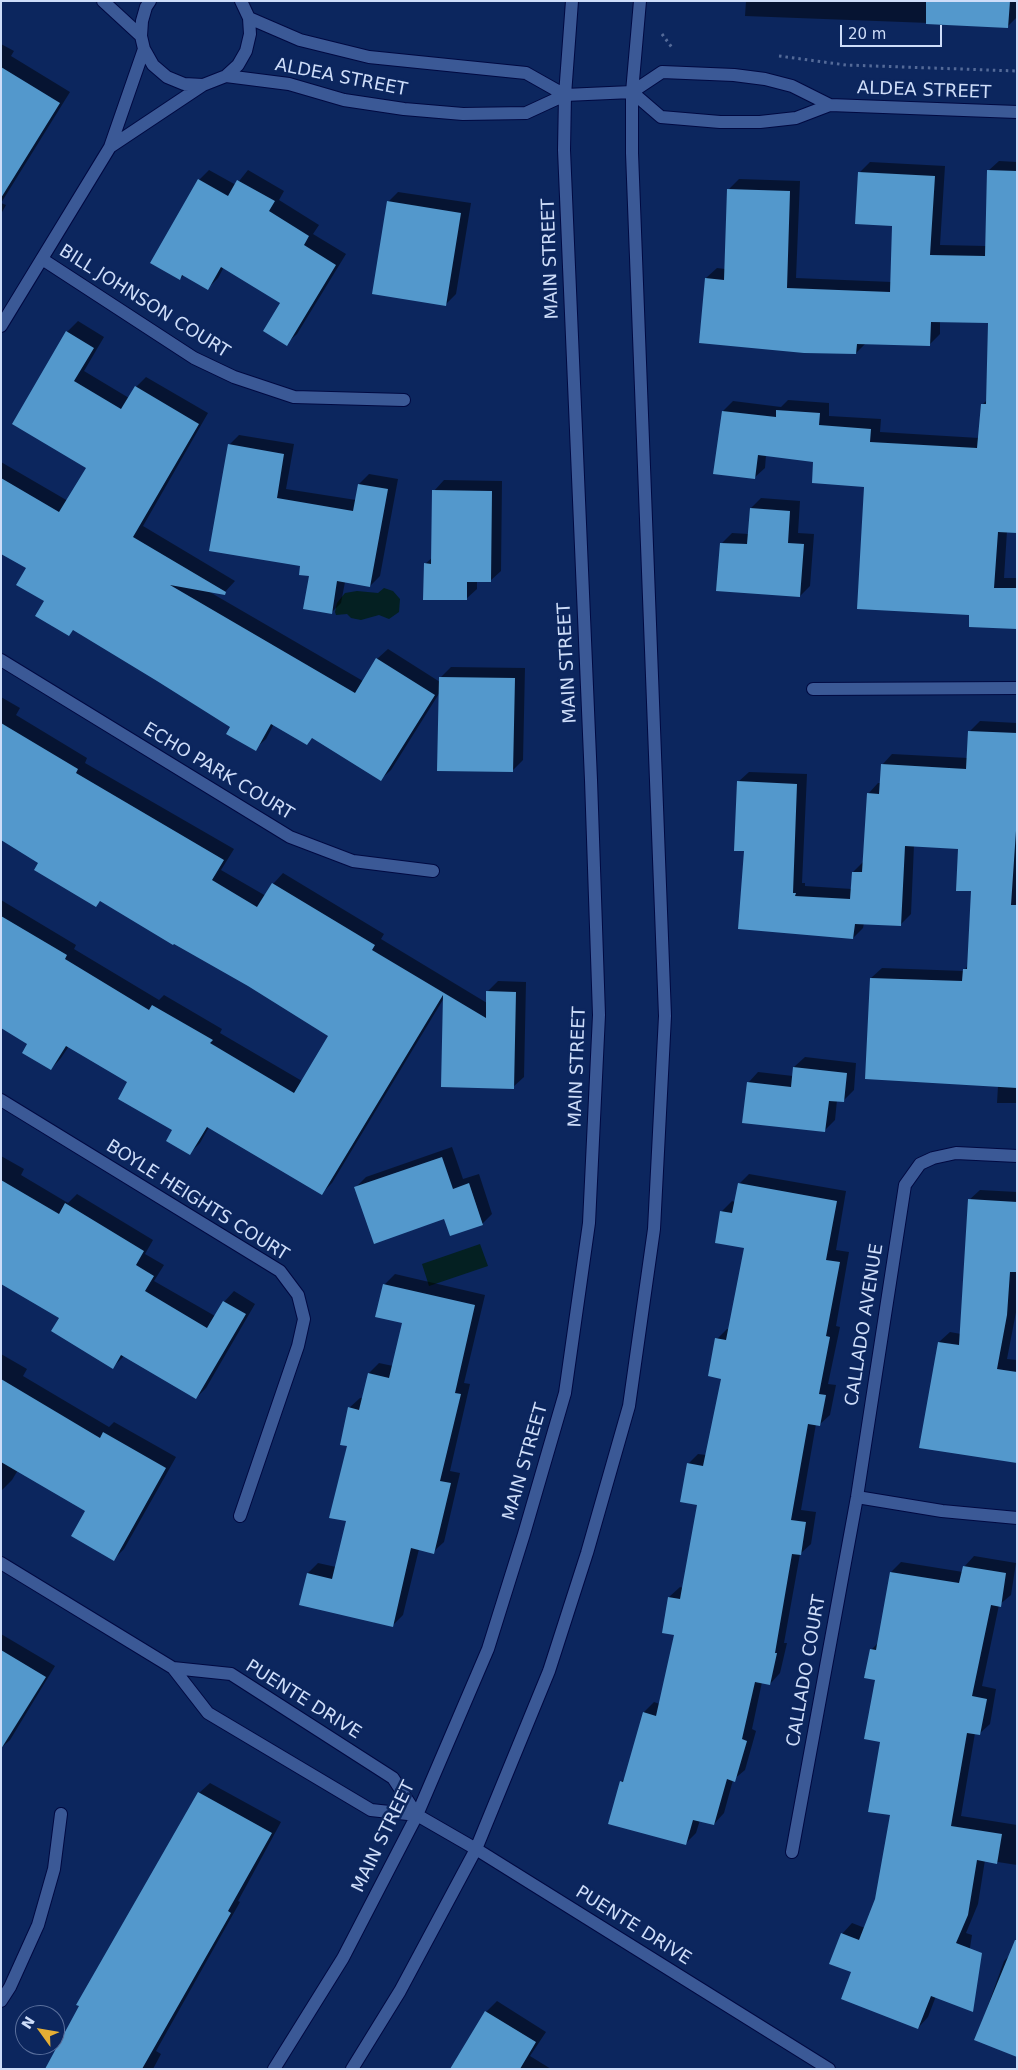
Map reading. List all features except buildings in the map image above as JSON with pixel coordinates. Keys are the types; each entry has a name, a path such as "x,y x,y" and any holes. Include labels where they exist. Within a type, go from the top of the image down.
{"street":[{"path":"103,1 141,36"},
{"path":"150,1 142,21 141,36 144,49 153,65 167,77 184,84 203,85"},
{"name":"MAIN STREET","path":"274,2069 343,1958 417,1815 488,1649 565,1393 589,1223 599,1015 566,188 565,95 572,1"},
{"path":"352,2069 400,1992 476,1850 549,1671 601,1507 630,1406 654,1229 665,1016 657,777 638,350 632,92 640,1"},
{"path":"110,147 203,85 226,76 238,65 246,51 250,34 243,2"},
{"name":"ALDEA STREET","path":"248,18 300,40 369,57 526,73 565,95"},
{"path":"1,326 110,147 144,49"},
{"name":"ALDEA STREET","path":"226,76 289,84 344,100 404,109 463,114 526,113 565,95 632,92 662,72 734,75 765,80 792,86 830,105"},
{"name":"ALDEA STREET","path":"632,92 661,117 720,122 760,122 796,118 830,105 1017,112"},
{"name":"BILL JOHNSON COURT","path":"42,259 194,358 234,377 294,397 404,400"},
{"name":"ECHO PARK COURT","path":"1,660 290,836 353,861 432,871"},
{"path":"812,689 1017,688"},
{"name":"BOYLE HEIGHTS COURT","path":"1,1100 280,1271 298,1295 304,1319 298,1346 240,1516"},
{"name":"CALLADO AVENUE","path":"857,1497 905,1185 920,1164 956,1153 1017,1156"},
{"path":"857,1497 942,1511 1017,1518"},
{"name":"CALLADO COURT","path":"792,1852 857,1497"},
{"name":"PUENTE DRIVE","path":"1,1563 173,1668 208,1714 371,1810 417,1815 830,2069"},
{"name":"PUENTE DRIVE","path":"173,1668 231,1674 393,1778 417,1815"},
{"path":"1,2001 10,1987 38,1925 54,1869 61,1814"}],"path":[{"path":"661,26 662,34 672,48 682,49"},
{"path":"770,54 846,65 1017,70"}],"shaded area":[{"path":"384,588 393,591 400,599 399,612 389,619 379,615 361,620 351,618 347,614 336,615 337,603 345,593 357,591 378,593"},
{"path":"480,1244 488,1266 429,1286 422,1264"}]}
